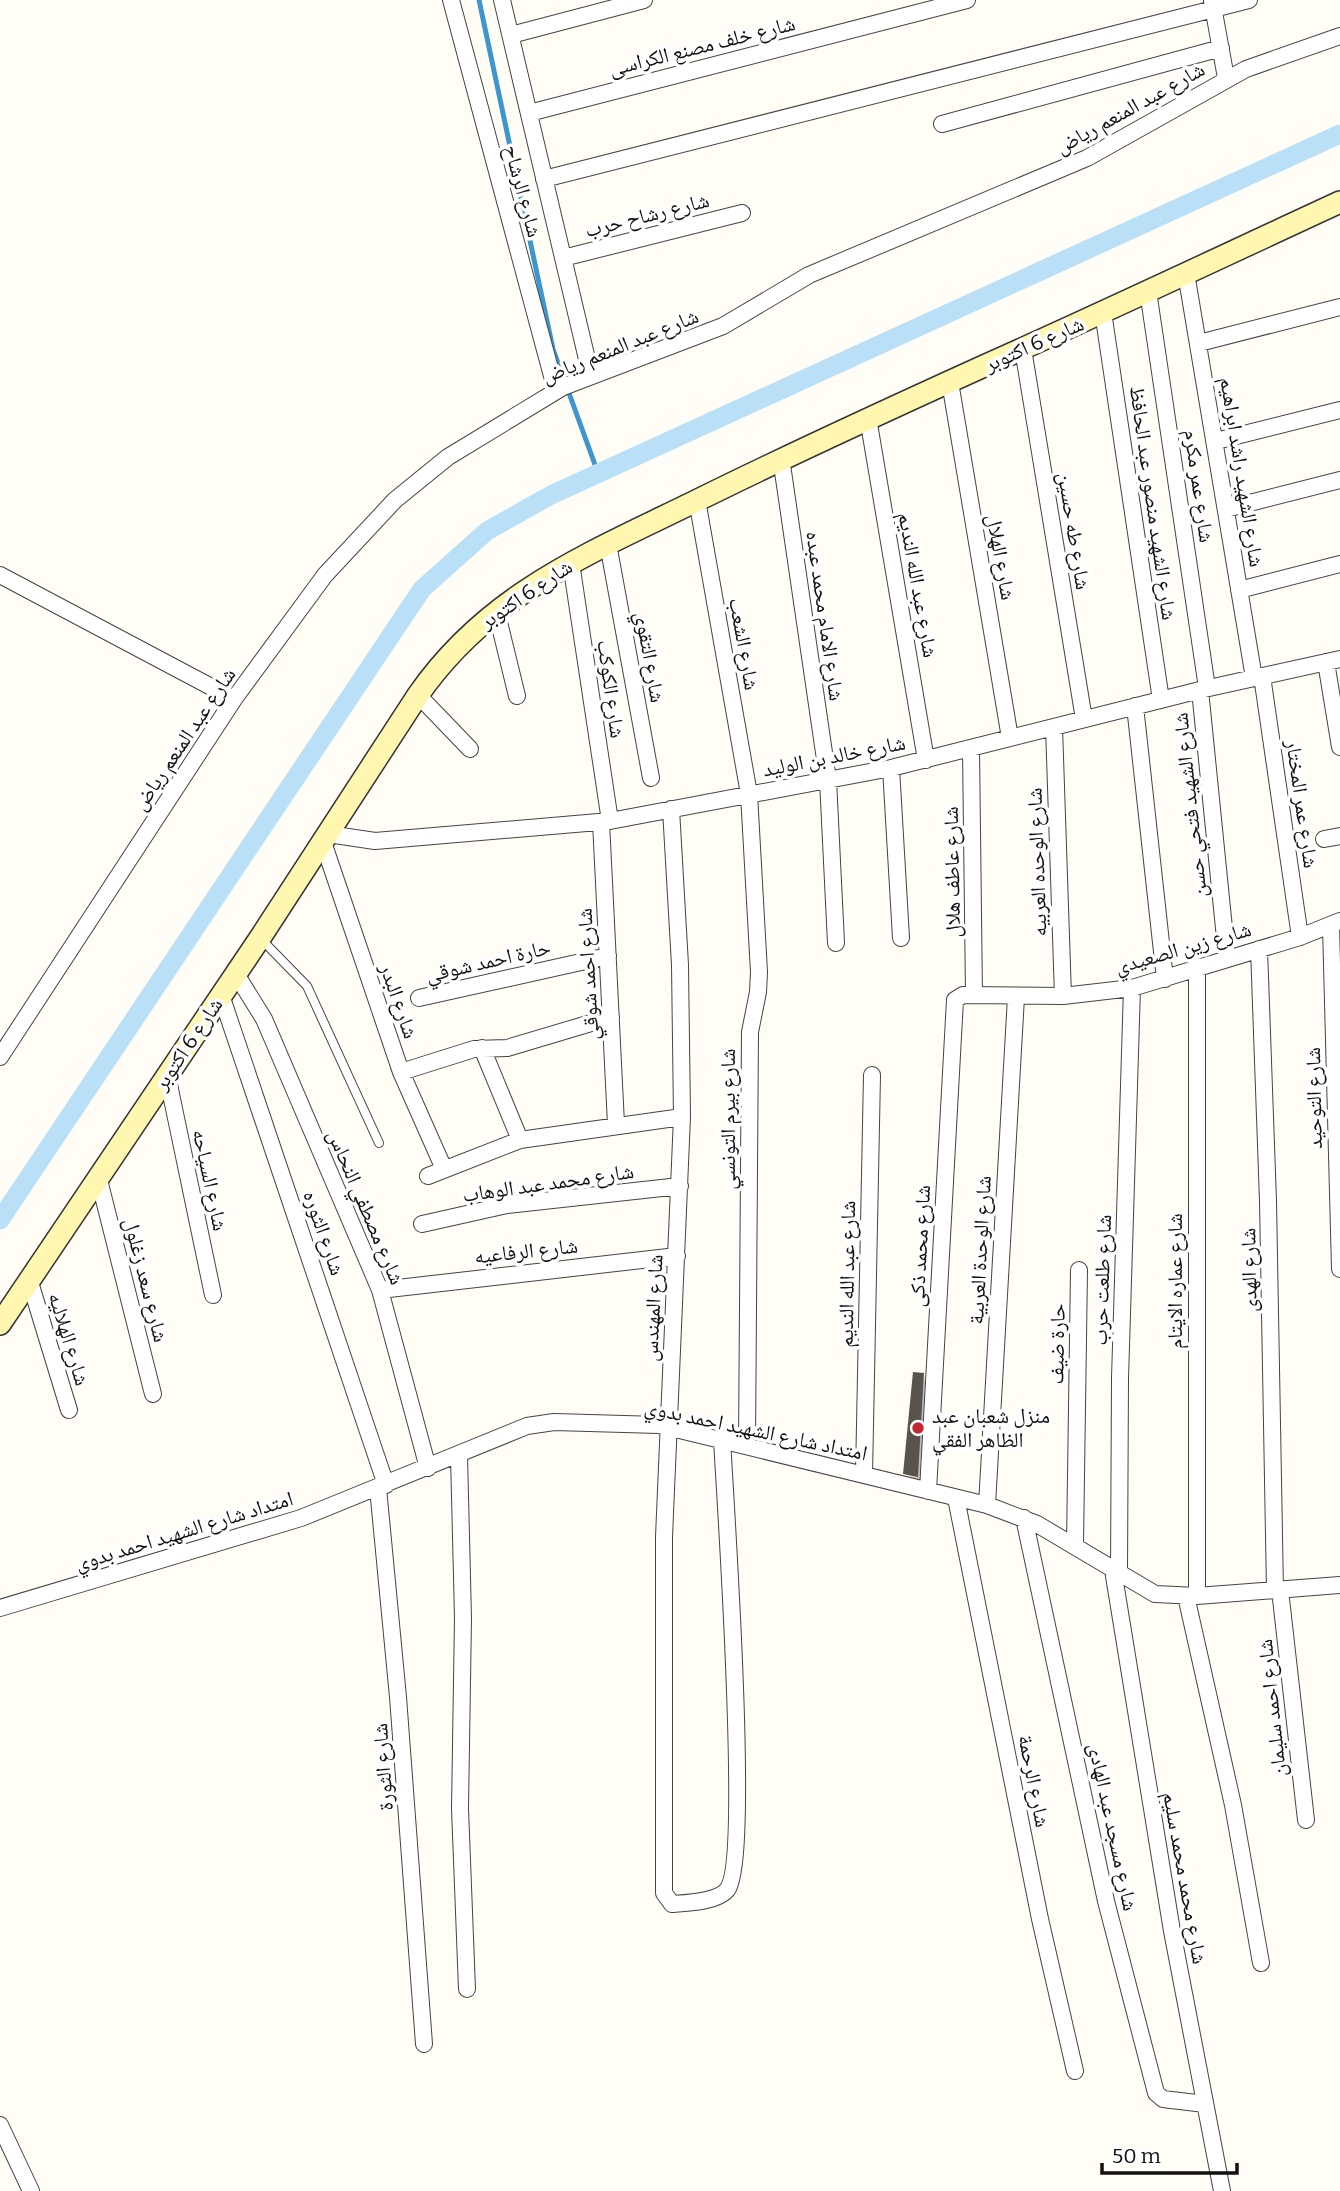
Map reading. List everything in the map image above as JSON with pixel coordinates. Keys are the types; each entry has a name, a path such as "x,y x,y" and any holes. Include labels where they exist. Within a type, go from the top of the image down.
{"main road":[{"name":"شارع 6 اكتوبر","path":"0,1324 260,938 418,695 453,649 496,610 571,563 781,458 1340,202"}],"street":[{"name":"شارع الرشاح","path":"451,0 559,389"},
{"name":"شارع الرشاح","path":"502,0 589,377"},
{"path":"511,36 645,0"},
{"name":"شارع خلف مصنع الكراسى","path":"529,113 967,0"},
{"path":"544,179 1212,5 1249,0"},
{"path":"1212,5 1226,78"},
{"name":"شارع عبد المنعم رياض","path":"0,1057 234,699 332,566 395,500 476,438 559,389 701,336 742,316 808,275 1066,169 1226,78 1340,36"},
{"path":"942,124 1221,48"},
{"name":"شارع رشاح حرب","path":"563,258 742,213"},
{"name":"شارع الشهيد راشد ابراهيم","path":"1186,273 1240,590 1258,677"},
{"name":"شارع عمر مكرم","path":"1148,291 1203,689"},
{"path":"1199,343 1340,307"},
{"name":"شارع الشهيد منصور عبد الحافظ","path":"1103,312 1161,700"},
{"name":"شارع طه حسين","path":"1023,349 1084,719"},
{"name":"شارع الهلال","path":"950,382 1010,738"},
{"path":"1216,441 1340,410"},
{"name":"شارع عبد الله النديم","path":"868,418 926,760"},
{"name":"شارع الامام محمد عبده","path":"781,458 828,779 836,943"},
{"path":"1226,509 1340,480"},
{"name":"شارع الشعب","path":"697,500 749,794"},
{"name":"شارع التقوي","path":"608,544 650,778"},
{"name":"شارع الكوكب","path":"571,563 606,821"},
{"path":"1240,590 1340,564"},
{"path":"0,575 234,699"},
{"path":"496,610 516,696"},
{"path":"1333,660 1340,747"},
{"name":"شارع خالد بن الوليد","path":"326,838 375,841 606,821 891,768 1203,689 1333,660"},
{"name":"شارع عمر المختار","path":"1258,677 1300,937"},
{"name":"شارع الشهيد فتحي حسن","path":"1203,689 1227,958"},
{"path":"418,695 470,749"},
{"path":"1135,706 1165,979"},
{"name":"شارع الوحده العربيه","path":"1054,727 1063,996"},
{"name":"شارع عاطف هلال","path":"971,749 974,995"},
{"path":"891,768 901,938"},
{"name":"شارع بيرم التونسي","path":"747,1445 750,1032 759,972 749,794"},
{"name":"شارع المهندس","path":"671,809 680,965 682,1117 664,1538 664,1893 672,1904 717,1897 726,1892 734,1875 738,1762 722,1439"},
{"name":"شارع احمد شوقي","path":"606,821 608,956 616,1125"},
{"name":"شارع البدر","path":"326,838 401,1072 444,1169"},
{"name":"شارع زين الصعيدي","path":"954,1004 958,997 974,995 1063,996 1132,988 1335,924"},
{"name":"شارع التوحيد","path":"1335,924 1340,1269"},
{"name":"شارع الهدى","path":"1259,949 1278,1591"},
{"name":"حارة احمد شوقي","path":"419,998 608,956"},
{"name":"شارع عماره الايتام","path":"1197,967 1191,1596 1233,1805 1261,1964"},
{"name":"شارع مصطفي النحاس","path":"236,974 264,1019 380,1290 428,1468"},
{"name":"شارع طلعت حرب","path":"1116,1572 1132,988"},
{"name":"شارع الثوره","path":"221,995 382,1486"},
{"name":"شارع الوحدة العربية","path":"987,1505 1016,997"},
{"name":"شارع محمد ذكى","path":"928,1491 954,1004"},
{"path":"401,1072 482,1048 507,1048 611,1017"},
{"path":"482,1048 520,1140"},
{"name":"شارع السياحه","path":"167,1075 213,1294"},
{"name":"شارع عبد الله النديم","path":"864,1475 872,1075"},
{"path":"428,1175 520,1140 682,1117"},
{"name":"شارع سعد زغلول","path":"98,1176 153,1394"},
{"name":"شارع محمد عبد الوهاب","path":"422,1224 507,1205 680,1186"},
{"name":"شارع الرفاعيه","path":"380,1290 677,1256"},
{"name":"حارة ضيف","path":"1075,1545 1079,1270"},
{"name":"شارع الهلاليه","path":"29,1279 69,1410"},
{"name":"امتداد شارع الشهيد احمد بدوي","path":"0,1608 301,1518 527,1426 544,1422 650,1424 668,1427 987,1505 1024,1518 1075,1545 1155,1594 1191,1596 1340,1585"},
{"path":"459,1455 463,1618 460,1809 467,1989"},
{"name":"شارع الثورة","path":"382,1486 424,2044"},
{"name":"شارع الرحمة","path":"956,1498 1040,1919 1076,2071"},
{"name":"شارع مسجد عبد الهادى","path":"1024,1518 1107,1901 1156,2092 1163,2099 1205,2104"},
{"name":"شارع محمد محمد سليم","path":"1116,1572 1172,1931 1222,2191"},
{"name":"شارع احمد سليمان","path":"1278,1591 1306,1820"},
{"path":"0,2124 31,2191"}],"lane":[{"path":"260,938 307,986 379,1143"}],"building":[{"path":"913,1372 924,1373 918,1477 903,1474"}],"waterway":[{"path":"479,0 553,349 598,473"},
{"path":"0,1220 422,589 487,531 551,495 1340,134"}],"place":[{"name":"منزل شعبان عبد الظاهر الفقي","path":"918,1428"}]}
